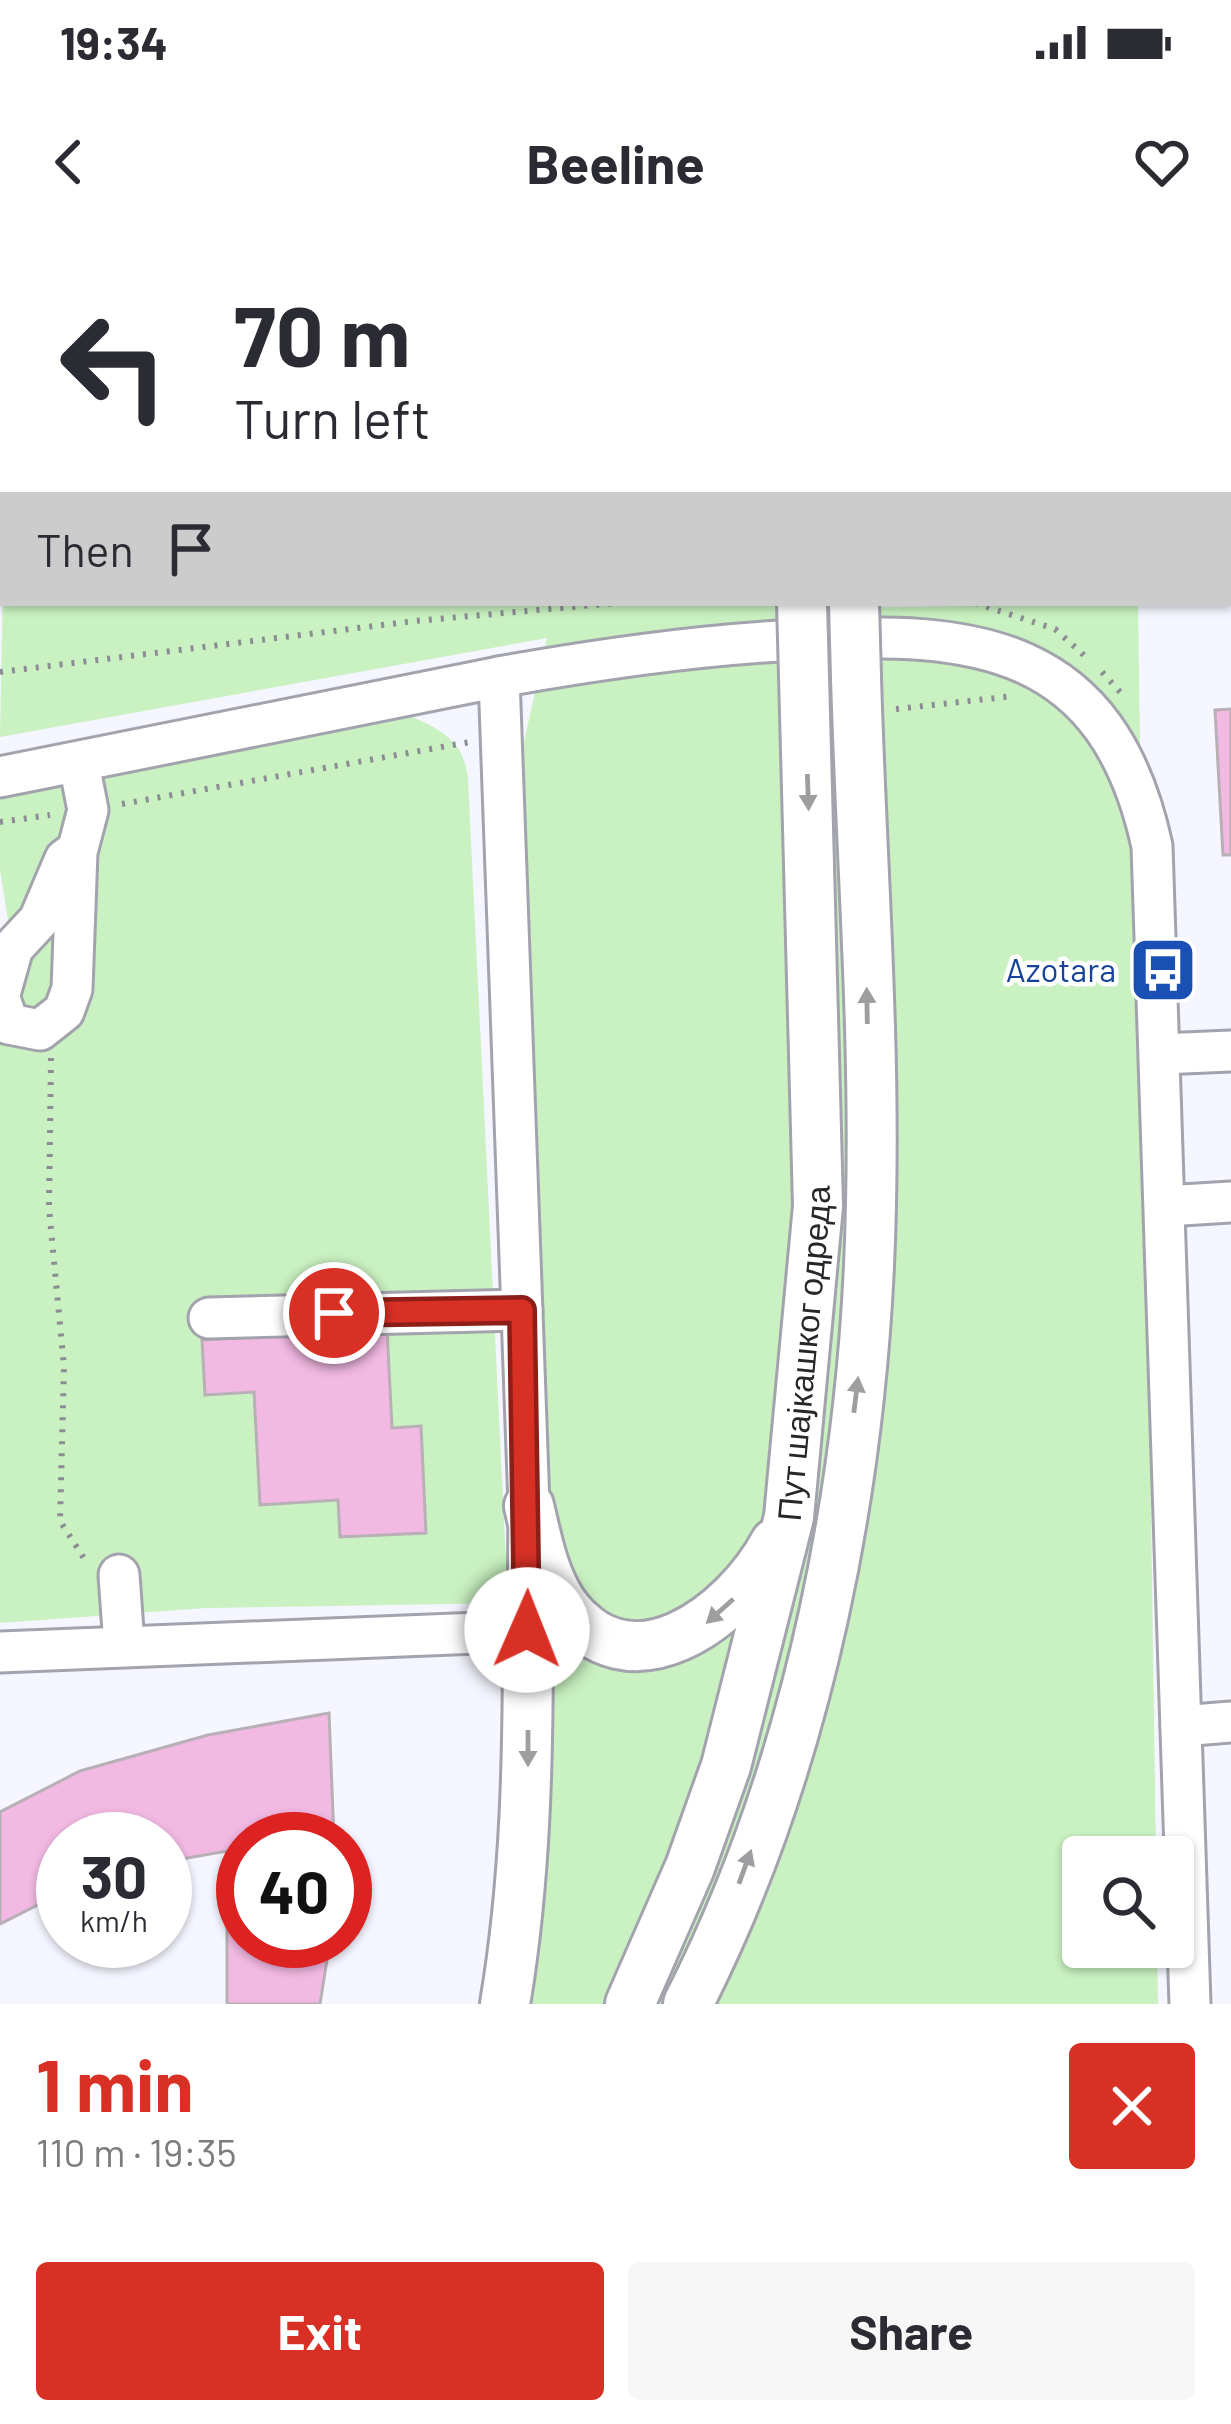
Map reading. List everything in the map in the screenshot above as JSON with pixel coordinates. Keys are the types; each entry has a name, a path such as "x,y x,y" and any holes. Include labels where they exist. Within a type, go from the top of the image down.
{"main road":[{"name":"Пут шајкашког одреда","path":"630,2004 690,1868 726,1766 789,1517 818,1206 802,606"},
{"name":"Пут шајкашког одреда","path":"698,1994 794,1721 836,1549 859,1369 871,1205 868,693 854,606"},
{"path":"529,1507 545,1570 582,1625 601,1637 635,1644 676,1639 698,1630 748,1583 789,1517"},
{"path":"505,2004 520,1918 527,1630 582,1625"}],"street":[{"path":"0,777 650,651 904,634 964,643 1017,659 1058,683 1096,716 1121,751 1141,793 1152,846 1190,2004"},
{"path":"0,1652 527,1630 529,1507 499,677"},
{"path":"77,852 64,859 40,920 13,948 0,996 9,1024 40,1030 64,1011 72,989 77,852 88,810 79,764"},
{"path":"1161,1054 1231,1051"},
{"path":"1166,1206 1231,1202"},
{"path":"209,1318 522,1310"},
{"path":"119,1575 124,1645"},
{"path":"1181,1726 1231,1722"}],"path":[{"path":"0,672 415,621 582,606"},
{"path":"868,693 997,701 1058,683"},
{"path":"0,822 503,736"},
{"path":"52,1023 49,1208 64,1366 59,1521 85,1563 119,1575"}],"green space":[{"path":"3,606 1138,606 1156,1836 1062,1836 1062,1968 1157,1968 1158,2004 513,2004 518,769 547,638 0,737"},
{"path":"410,716 457,746 468,779 508,1603 206,1608 0,1623 0,934 10,932 0,870 0,789"}],"building":[{"path":"1231,709 1231,855 1223,855 1215,710"},
{"path":"387,1329 392,1428 421,1426 426,1533 340,1537 338,1500 260,1505 254,1392 205,1395 202,1340"},
{"path":"329,1713 333,1812 216,1812 216,1853 192,1857 192,1812 36,1812 36,1906 0,1924 0,1812 80,1771 208,1735"},
{"path":"227,1968 326,1968 320,2004 227,2004"}],"place":[{"name":"Azotara","path":"1163,970"}],"route":[{"path":"334,1313 522,1310 529,1507 527,1630"}]}
